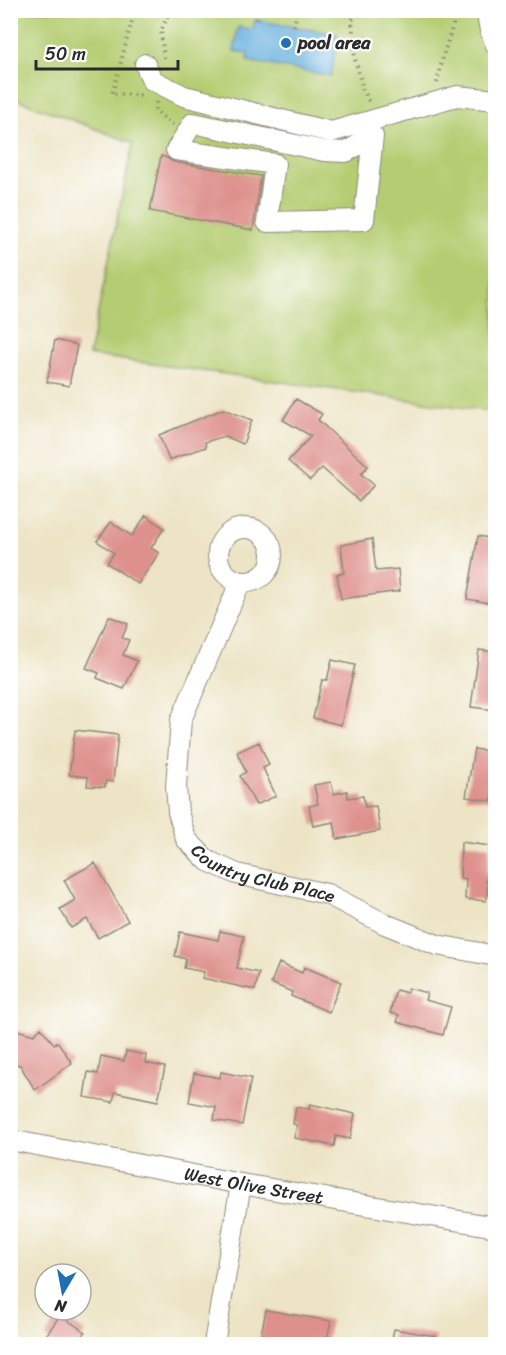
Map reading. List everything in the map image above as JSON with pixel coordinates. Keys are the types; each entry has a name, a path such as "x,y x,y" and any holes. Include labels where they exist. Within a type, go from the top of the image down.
{"street":[{"path":"486,10 495,45"},
{"path":"145,64 152,80 184,96 331,132 457,96 495,100"},
{"path":"193,123 324,151 346,152 373,136 364,220 267,222 275,164 176,150 188,132 193,123"},
{"name":"Country Club Place","path":"240,583 181,720 176,786 178,812 186,839 208,861 237,874 327,894 385,924 437,945 495,956"},
{"name":"West Olive Street","path":"10,1140 241,1184 495,1226"},
{"path":"214,1344 241,1184"}],"path":[{"path":"257,20 260,10"},
{"path":"294,26 297,10"},
{"path":"362,10 352,20 355,59 363,89 370,104"},
{"path":"435,93 453,25 452,10"},
{"path":"157,95 155,110 168,122 188,132"}],"green space":[{"path":"10,11 495,11 495,412 89,355 133,143 11,97"}],"water":[{"name":"pool area","path":"255,20 338,34 331,76 247,61 248,53 234,51 238,27 253,29"}],"building":[{"path":"161,156 174,162 261,176 253,230 150,211"},
{"path":"55,340 77,345 69,386 47,382"},
{"path":"296,399 322,414 318,420 368,466 361,474 374,485 359,501 322,468 310,480 288,461 311,436 283,420"},
{"path":"223,409 252,420 243,444 225,436 205,442 206,447 169,460 159,435"},
{"path":"146,515 164,528 151,548 159,553 138,584 107,563 114,553 97,541 111,522 132,536"},
{"path":"478,536 495,539 495,604 467,599"},
{"path":"372,539 376,571 398,569 400,591 341,599 337,574 344,573 341,545"},
{"path":"109,616 128,624 122,638 129,640 123,655 137,661 124,689 97,678 99,673 86,668"},
{"path":"479,650 495,652 495,710 471,707"},
{"path":"332,660 355,665 341,725 313,718 322,680 327,680"},
{"path":"75,730 118,735 113,782 106,781 105,787 87,786 88,777 69,775"},
{"path":"259,742 269,765 263,768 276,796 256,805 240,776 246,772 237,752"},
{"path":"474,749 495,752 495,776 491,801 466,797"},
{"path":"331,782 334,794 347,791 348,798 363,796 365,807 376,806 380,831 337,839 334,822 313,826 309,806 318,804 314,785"},
{"path":"461,842 490,846 486,901 465,899 466,879 460,878"},
{"path":"95,863 128,921 98,938 87,919 71,928 60,909 75,900 64,880"},
{"path":"220,931 244,936 237,968 259,973 255,990 202,978 204,972 184,968 186,959 175,956 180,932 218,940"},
{"path":"279,963 302,973 304,967 341,982 329,1012 291,996 292,992 271,983"},
{"path":"408,988 427,993 425,1000 451,1007 443,1035 397,1022 399,1015 390,1013 396,990 407,993"},
{"path":"10,1028 34,1035 41,1028 54,1044 58,1042 72,1063 35,1090 20,1065 10,1063"},
{"path":"126,1051 146,1055 145,1063 165,1067 158,1101 115,1092 113,1102 84,1097 88,1072 98,1074 101,1056 124,1061"},
{"path":"221,1072 251,1078 242,1125 214,1120 216,1107 189,1102 194,1073 220,1078"},
{"path":"310,1104 355,1114 350,1139 336,1136 334,1146 294,1138 297,1125 293,1124 296,1107 309,1109"},
{"path":"266,1310 331,1321 326,1344 259,1344"},
{"path":"55,1322 70,1322 85,1332 79,1344 53,1344 45,1337"},
{"path":"394,1329 436,1336 435,1344 391,1344"}],"place":[{"name":"pool area","path":"286,43"}]}
